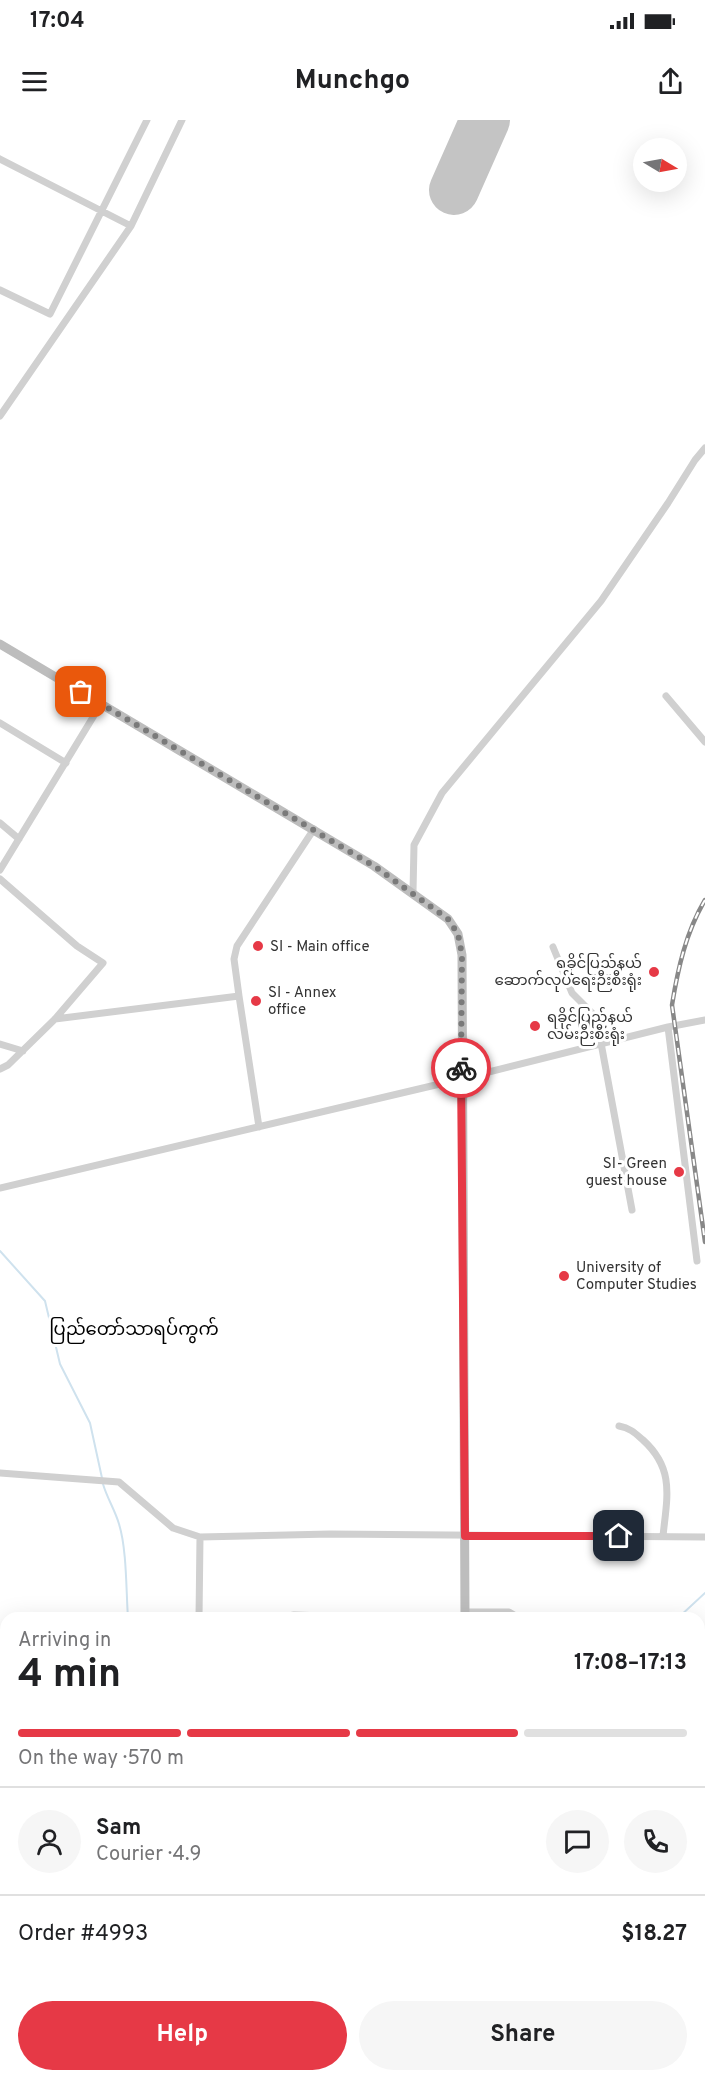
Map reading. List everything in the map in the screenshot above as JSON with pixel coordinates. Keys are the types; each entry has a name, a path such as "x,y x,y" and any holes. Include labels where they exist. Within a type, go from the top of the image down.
{"street":[{"path":"0,290 50,314 147,120"},
{"path":"0,416 131,226 182,120"},
{"path":"0,159 131,226"},
{"path":"413,892 414,845 442,793 601,600 668,503 694,460 705,448"},
{"path":"0,644 374,866 448,919 458,934 460,945 465,1612"},
{"path":"666,696 705,742"},
{"path":"0,870 101,704"},
{"path":"0,723 66,763"},
{"path":"0,823 19,839"},
{"path":"259,1127 234,959 237,946 314,829"},
{"path":"0,879 77,946 103,963 55,1019 8,1065 0,1069"},
{"path":"553,947 572,993 593,1014 601,1043 632,1210"},
{"path":"55,1019 239,996"},
{"path":"0,1188 705,1020"},
{"path":"668,1027 697,1261"},
{"path":"0,1044 23,1051"},
{"path":"619,1426 630,1428 652,1448 665,1470 668,1489 663,1536"},
{"path":"0,1473 118,1482 173,1528 200,1537 330,1534 705,1537"},
{"path":"199,1612 200,1537"}],"waterway":[{"path":"0,1251 45,1301 60,1364 90,1423 102,1478"},
{"path":"103,1484 122,1534 128,1612"},
{"path":"684,1612 705,1593"}],"runway":[{"path":"454,190 485,120"}],"railway":[{"path":"705,900 698,912 684,951 672,1005 705,1242"}],"way so far":[{"path":"81,692 314,829 374,866 444,915 458,934 462,955 461,1068"}],"place":[{"name":"SI - Main office","path":"258,946"},
{"name":"ရခိုင်ပြည်နယ် ဆောက်လုပ်ရေးဉီးစီးရုံး","path":"654,972"},
{"name":"SI - Annex office","path":"256,1001"},
{"name":"ရခိုင်ပြည်နယ် လမ်းဉီးစီးရုံး","path":"535,1026"},
{"name":"SI- Green guest house","path":"679,1172"},
{"name":"University of Computer Studies","path":"564,1276"}],"district":[{"name":"ပြည်တော်သာရပ်ကွက်","path":"134,1329"}],"route":[{"path":"461,1068 465,1536 619,1536"}]}
